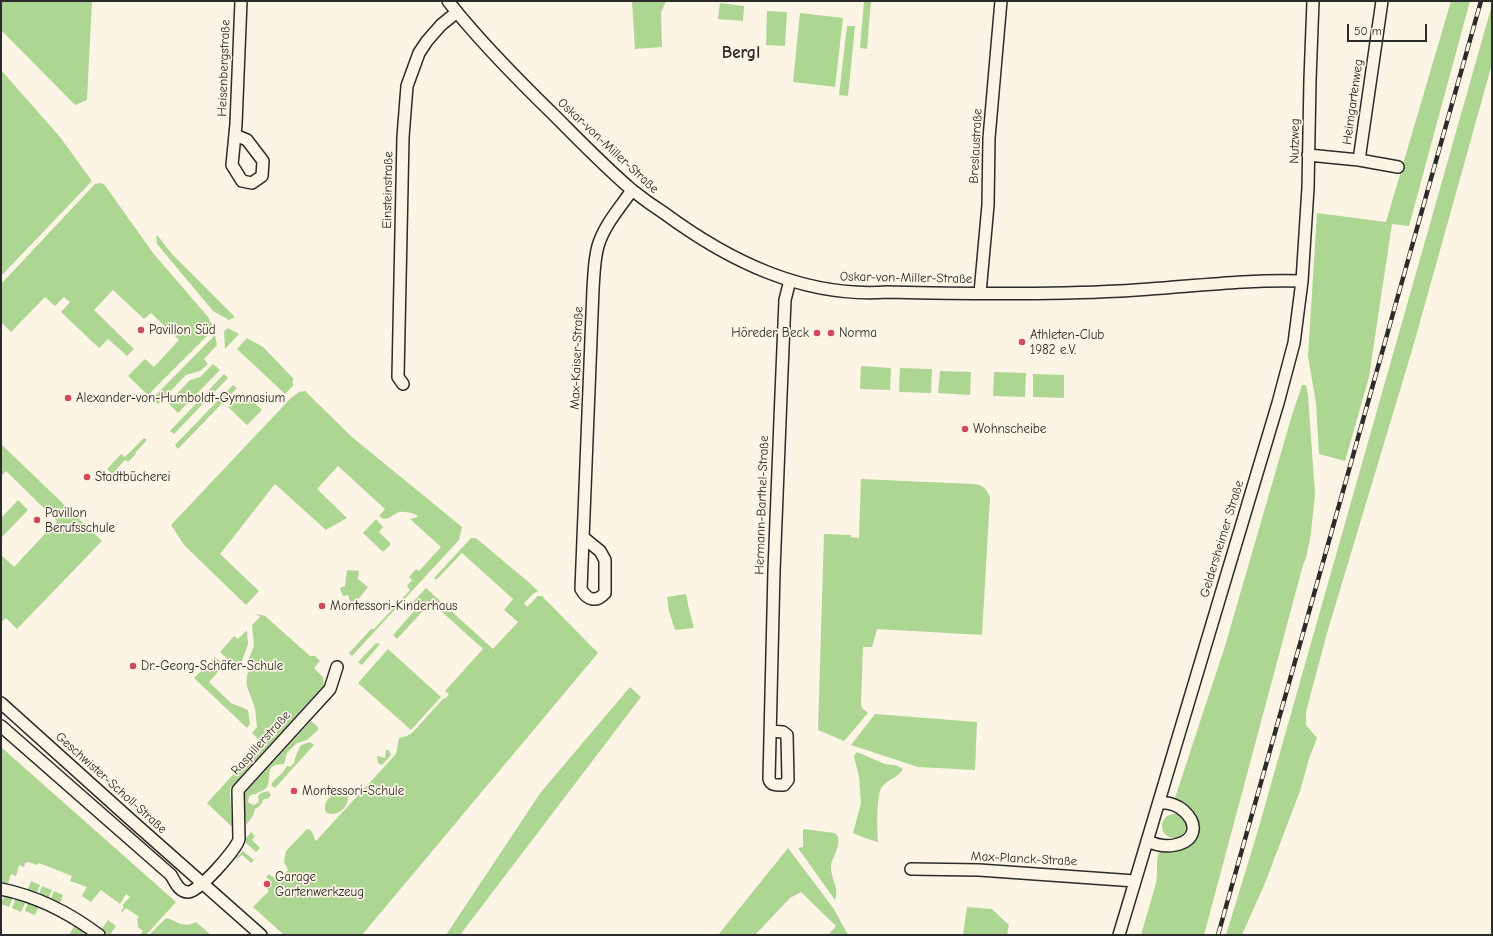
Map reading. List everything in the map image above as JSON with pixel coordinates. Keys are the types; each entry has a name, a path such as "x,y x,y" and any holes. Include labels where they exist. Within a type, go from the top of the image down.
{"street":[{"name":"Heisenbergstraße","path":"235,135 241,1"},
{"name":"Oskar-von-Miller-Straße","path":"448,1 526,87 632,190 686,230 717,249 746,264 790,280 825,290 858,294 887,292 1063,294 1272,280 1302,281"},
{"name":"Breslaustraße","path":"980,293 988,205 989,138 1001,1"},
{"name":"Nutzweg","path":"1302,281 1313,1"},
{"name":"Heimgartenweg","path":"1359,160 1382,1"},
{"name":"Einsteinstraße","path":"403,384 398,376 402,137 407,86 419,53 427,41 441,25 457,12"},
{"name":"Heimgartenweg","path":"1308,155 1359,160 1398,167"},
{"name":"Max-Kaiser-Straße","path":"584,538 600,551 604,560 604,593 601,597 595,600 585,596 582,589 593,289 598,247 611,219 632,190"},
{"name":"Hermann-Barthel-Straße","path":"770,731 774,571 785,300 790,280"},
{"name":"Geldersheimer Straße","path":"1119,935 1278,403 1294,343 1302,281"},
{"name":"Raspillerstraße","path":"202,884 234,849 238,842 238,790 330,689 337,666"},
{"name":"Geschwister-Scholl-Straße","path":"1,702 202,884 261,935"},
{"path":"1,726 171,875 180,889 187,892 193,892 202,884"},
{"path":"1147,841 1164,846 1175,845 1186,840 1192,833 1194,825 1190,817 1182,809 1168,802 1159,802"},
{"name":"Max-Planck-Straße","path":"911,869 979,870 1135,881"},
{"path":"1,889 21,894 47,905 99,935"}],"green space":[{"path":"1,1 92,1 87,100 75,105 1,30"},
{"path":"632,1 666,1 661,13 662,47 635,49"},
{"path":"864,1 871,1 867,49 860,48"},
{"path":"1451,1 1470,1 1409,226 1392,224 1369,377 1345,461 1319,454 1316,403 1308,356 1317,213 1386,222"},
{"path":"720,3 744,6 743,21 718,19"},
{"path":"1492,5 1492,64 1413,347 1327,633 1306,712 1306,725 1317,738 1309,759 1300,791 1265,883 1242,935 1226,935 1256,837"},
{"path":"767,11 787,12 785,46 766,45"},
{"path":"800,13 843,18 835,87 793,82"},
{"path":"847,26 855,26 848,96 839,95"},
{"path":"1,70 60,137 92,181 1,276"},
{"path":"95,184 104,184 153,253 208,317 214,329 148,395 128,376 145,359 154,367 179,340 151,313 144,319 113,290 94,310 134,349 127,356 108,339 99,348 61,312 70,302 64,297 55,306 45,297 11,332 1,322 1,284"},
{"path":"156,236 158,236 171,253 235,317 229,320 213,311 157,244"},
{"path":"228,328 239,334 225,349 224,331"},
{"path":"215,335 217,345 204,359 208,364 200,371 186,375 158,404 152,399"},
{"path":"247,338 263,347 293,378 293,386 285,394 237,349"},
{"path":"213,364 220,370 178,413 168,403 190,380 200,377"},
{"path":"861,366 891,368 890,390 860,389"},
{"path":"900,368 932,369 931,393 899,392"},
{"path":"940,371 971,372 970,395 938,393"},
{"path":"994,372 1026,373 1025,397 993,396"},
{"path":"224,374 228,378 174,434 170,431"},
{"path":"1033,374 1064,375 1064,398 1033,397"},
{"path":"233,385 237,388 178,449 175,445"},
{"path":"1302,385 1306,385 1315,494 1311,533 1306,558 1204,935 1141,935 1156,883 1157,862 1160,845 1175,845 1194,825 1173,804 1225,646 1292,415"},
{"path":"305,391 352,437 462,527 459,540 352,656 349,653 371,629 374,629 410,590 407,586 412,580 409,577 416,569 419,571 441,547 410,519 418,517 415,514 399,512 387,519 382,518 379,516 385,509 338,466 317,489 347,518 326,530 275,484 220,554 259,591 246,605 184,545 171,525 290,399 299,392"},
{"path":"243,392 262,410 247,425 228,407"},
{"path":"144,438 147,440 128,462 125,460 112,474 107,469 121,454 125,457"},
{"path":"1,444 102,541 17,629 6,618 1,622 1,555 14,567 57,521 6,471 1,476"},
{"path":"861,479 974,484 980,485 986,489 990,497 982,635 877,629 872,647 863,647 861,704 862,708 868,713 844,741 818,730 824,534 851,535 851,537 859,538"},
{"path":"18,500 28,510 1,538 1,518"},
{"path":"376,519 383,527 379,532 391,544 383,552 363,533"},
{"path":"471,538 477,539 538,591 524,603 527,607 537,596 542,596 598,653 362,935 284,935 253,907 269,891 266,888 272,882 266,877 269,874 278,881 288,870 284,862 286,851 307,829 312,832 316,841 396,754 399,738 412,733 443,699 446,698 449,694 445,691 483,649 431,602 397,639 393,635 415,610 410,605 426,588 493,649 518,622 504,610 513,599 462,553 436,580 434,578"},
{"path":"347,570 359,571 358,579 368,587 357,601 355,600 351,604 348,595 343,596 340,588 345,586"},
{"path":"686,594 694,628 675,630 669,611 667,597"},
{"path":"256,614 265,616 310,656 315,656 320,661 314,668 323,677 324,685 231,787 232,827 207,803 262,743 252,733 257,727 256,716 254,705 247,686 250,666 247,663 254,646 252,625 260,617"},
{"path":"247,630 248,644 242,661 232,661 220,652 234,636 238,639"},
{"path":"376,643 380,644 362,665 358,662"},
{"path":"388,649 441,697 411,730 358,683"},
{"path":"215,657 224,665 209,682 231,703 248,710 250,724 247,728 194,678"},
{"path":"630,687 641,697 460,935 446,935 541,792"},
{"path":"875,714 977,722 975,770 918,767 851,745"},
{"path":"311,721 318,727 318,730 307,740 297,743 287,753 284,764 273,766 270,772 269,783 266,788 249,796 248,802 254,805 259,802 258,796 261,793 268,791 271,795 268,799 264,799 260,806 255,809 253,816 246,825 244,794"},
{"path":"310,742 314,745 275,788 271,785 287,766 290,767 294,763 301,745"},
{"path":"1,747 176,902 146,935 140,935 143,931 138,927 137,919 139,917 126,908 122,912 121,911 124,907 122,905 130,897 126,894 120,904 101,890 91,902 82,896 80,899 87,887 70,881 72,876 39,863 37,865 29,862 25,863 24,867 19,865 16,876 11,874 8,884 1,883"},
{"path":"386,749 391,755 382,765 378,763 377,756 385,758"},
{"path":"857,752 885,764 895,765 903,769 884,784 880,791 877,813 878,842 853,833 861,803 859,777 854,756"},
{"path":"340,791 348,795 347,803 338,813 330,814 326,812 325,806 327,800"},
{"path":"1174,814 1179,815 1185,821 1185,831 1179,837 1174,838 1169,837 1163,831 1162,826 1163,821 1169,815"},
{"path":"803,829 835,833 837,836 838,844 831,865 836,887 835,900 798,848 803,847"},
{"path":"251,832 255,836 252,840 260,848 256,852 246,843 246,838"},
{"path":"788,848 834,909 848,935 828,935 836,926 801,892 790,898 755,935 718,935"},
{"path":"243,851 254,860 251,863 242,855 236,860"},
{"path":"31,881 40,885 36,895 27,891"},
{"path":"42,886 52,890 48,900 38,896"},
{"path":"54,891 63,895 59,905 50,901"},
{"path":"5,895 7,898 13,898 9,907 1,904"},
{"path":"16,897 26,901 21,912 12,908"},
{"path":"28,902 39,906 35,915 25,911"},
{"path":"967,907 992,909 1009,925 1007,935 963,935"},
{"path":"166,918 184,925 196,922 211,935 149,935"},
{"path":"108,920 116,926 110,935 101,930"},
{"path":"75,925 84,931 82,935 69,935"}],"railway":[{"path":"1218,935 1481,1"}],"place":[{"name":"Pavillon Süd","path":"141,330"},
{"name":"Höreder Beck","path":"817,333"},
{"name":"Norma","path":"831,333"},
{"name":"Athleten-Club 1982 e.V.","path":"1022,342"},
{"name":"Alexander-von-Humboldt-Gymnasium","path":"68,398"},
{"name":"Wohnscheibe","path":"965,429"},
{"name":"Stadtbücherei","path":"87,477"},
{"name":"Pavillon Berufsschule","path":"37,520"},
{"name":"Montessori-Kinderhaus","path":"322,606"},
{"name":"Dr.-Georg-Schäfer-Schule","path":"133,666"},
{"name":"Montessori-Schule","path":"294,791"},
{"name":"Garage Gartenwerkzeug","path":"267,884"}],"district":[{"name":"Bergl","path":"741,53"}]}
